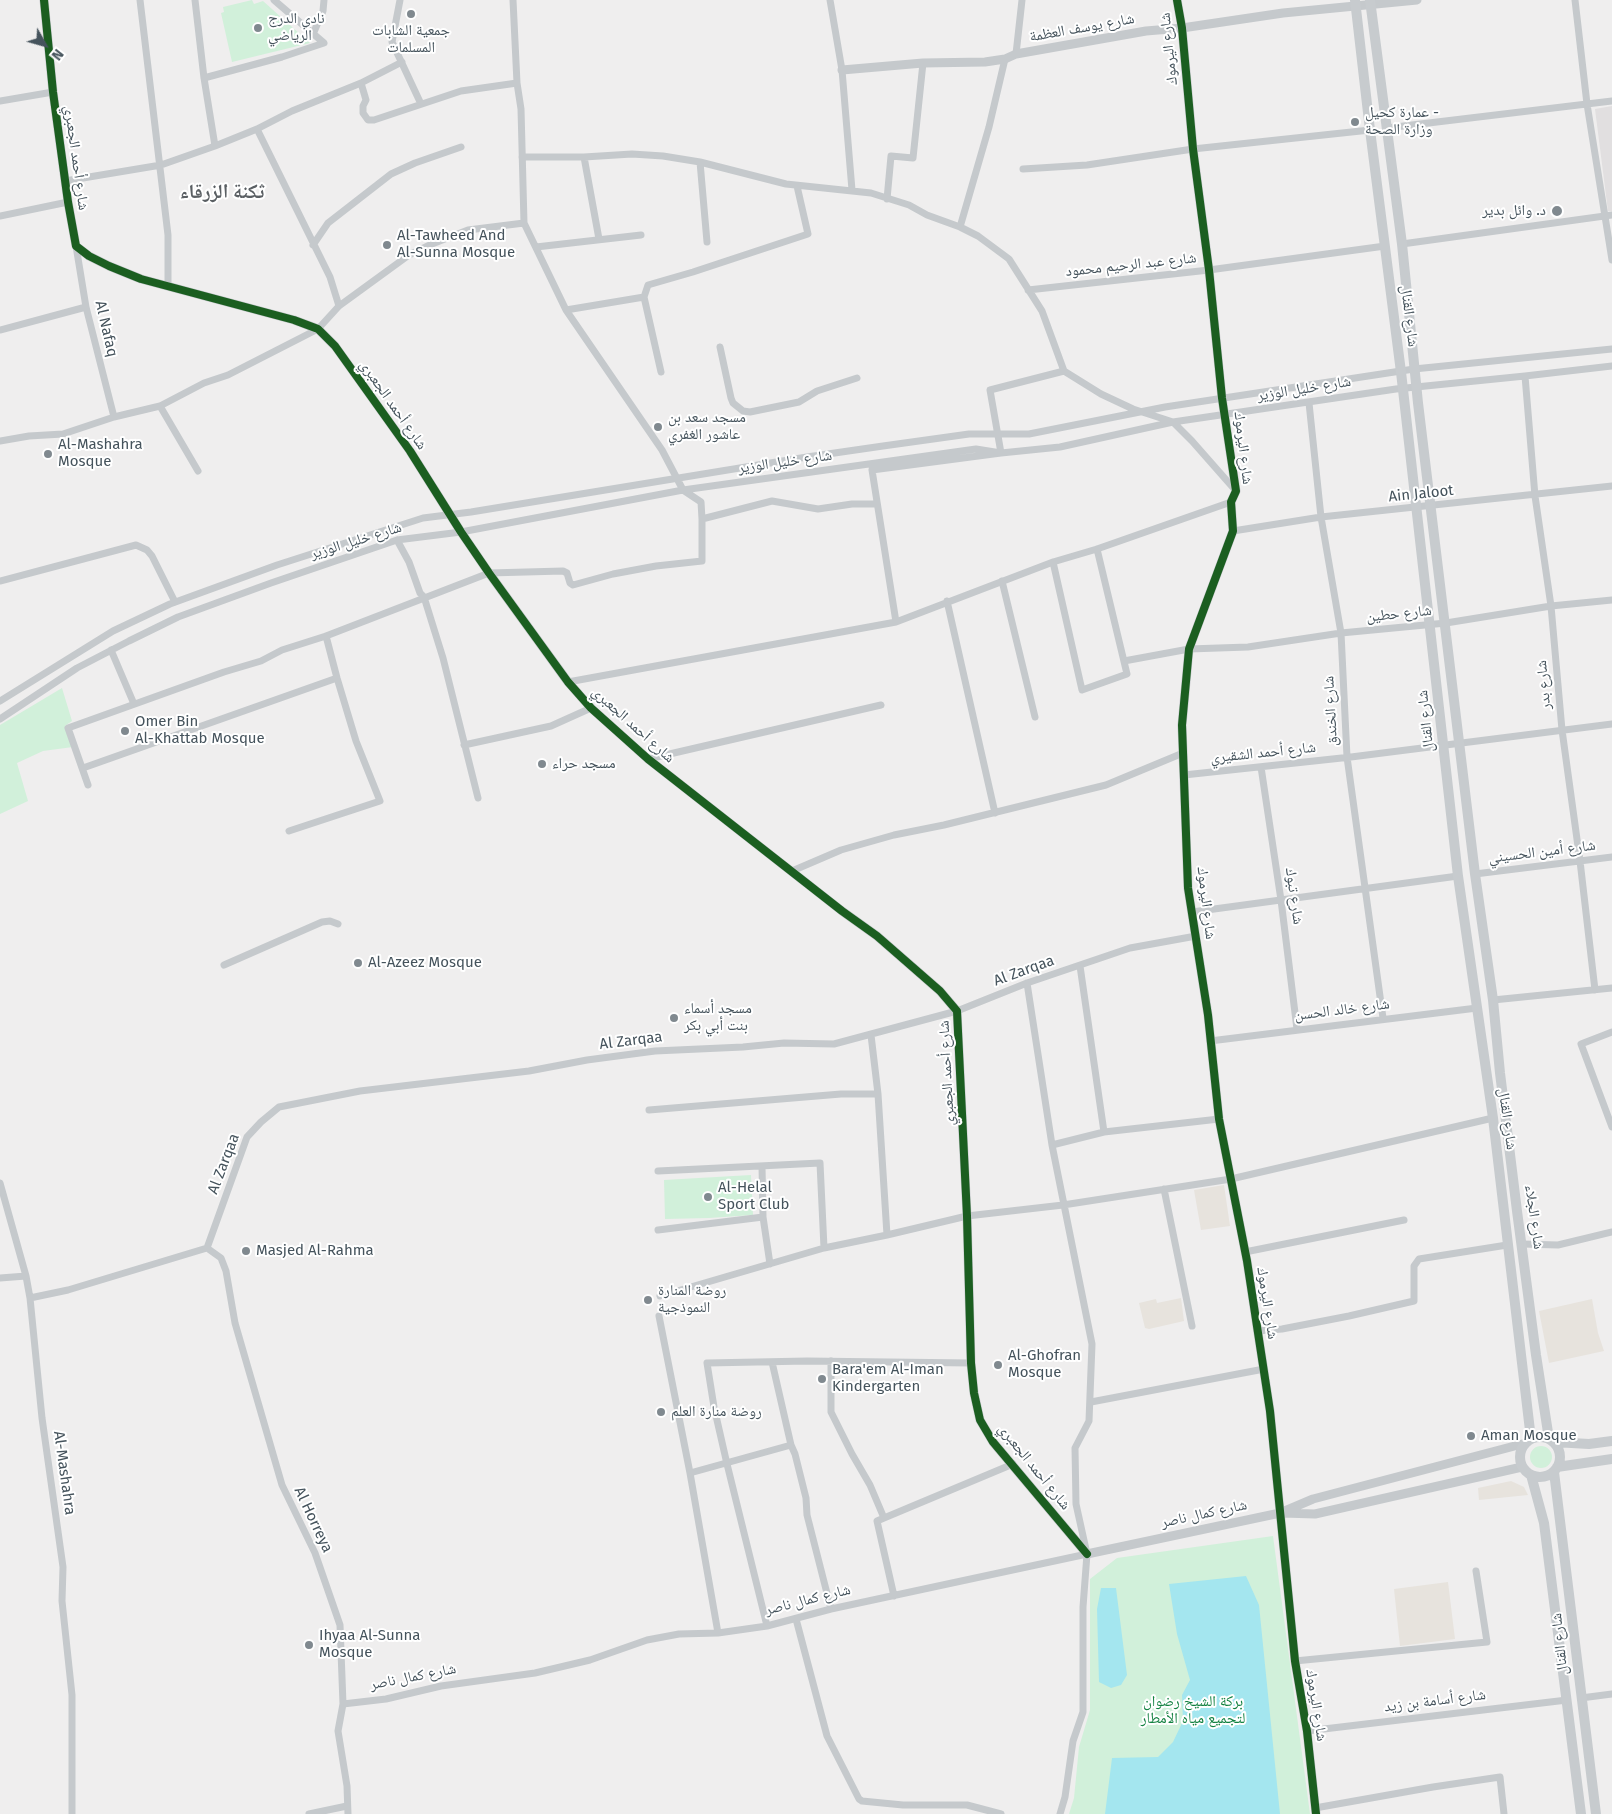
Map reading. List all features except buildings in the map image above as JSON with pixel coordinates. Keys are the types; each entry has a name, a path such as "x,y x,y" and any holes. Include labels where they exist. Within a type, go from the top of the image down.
{"main road":[{"name":"شارع القنال","path":"1370,2 1402,244 1414,369 1475,874 1493,1000"},
{"name":"شارع القنال","path":"1356,3 1403,388 1458,876 1493,1118 1528,1441"},
{"name":"شارع الجلاء","path":"1493,1000 1500,1073 1536,1355 1552,1441"},
{"path":"1612,1441 1589,1444 1552,1441 1537,1437 1528,1441 1520,1454 1522,1467 1531,1475 1542,1477 1556,1470 1612,1459"},
{"path":"1552,1441 1560,1454 1556,1470"},
{"name":"شارع القنال","path":"1556,1470 1581,1698 1596,1814"},
{"name":"شارع القنال","path":"1531,1475 1544,1523 1581,1814"}],"street":[{"name":"شارع أحمد الجعبري","path":"44,0 53,92 76,246 89,256 141,279 294,320 318,329 335,346 410,452 461,532 568,682 591,708 648,759 842,911 878,936 940,991 957,1011 967,1216 971,1364 974,1393 980,1420 993,1442 1087,1554"},
{"path":"140,0 168,235 168,286"},
{"path":"195,0 204,78 215,146"},
{"path":"204,78 282,57 324,43 274,0"},
{"path":"313,34 323,11 324,0"},
{"path":"400,0 392,42 421,104"},
{"path":"88,785 68,728 224,672 261,661 282,650 326,636 424,597 490,573 563,571 567,573 570,583 573,585 612,574 656,566 702,561 701,502 683,490 662,450 566,310 524,223 520,109 513,0"},
{"path":"830,0 842,70 852,190"},
{"path":"1016,54 1022,0"},
{"name":"شارع اليرموك","path":"1177,0 1182,28 1193,149 1209,270 1222,398 1236,491 1231,502 1233,531 1189,649 1182,725 1188,888 1196,936 1219,1118 1245,1252 1270,1410 1295,1661 1316,1811"},
{"name":"شارع يوسف العظمة","path":"842,70 984,62 1005,59 1016,54 1146,31 1182,28 1356,3 1417,0"},
{"path":"1575,0 1598,180 1609,215 1612,260"},
{"path":"960,227 976,175 1005,59"},
{"path":"65,181 161,165 215,146 257,129 292,111 361,83 402,62"},
{"path":"888,199 891,156 914,158 923,64"},
{"path":"361,83 366,100 363,106 363,114 368,120 374,120 461,91 517,83"},
{"path":"0,101 53,92"},
{"path":"1387,128 1612,101"},
{"path":"257,129 330,277 339,306"},
{"path":"1023,169 1087,165 1193,149 1370,130"},
{"path":"313,245 328,224 391,174 415,162 461,147"},
{"path":"522,157 584,157 632,154 700,162 797,186 871,193 909,205 927,215 960,227 978,236 1009,259 1042,311 1064,371 1101,394 1143,412 1173,422 1236,491"},
{"path":"584,157 599,239"},
{"path":"700,162 707,242"},
{"path":"661,372 644,297 648,285 808,234 797,186"},
{"path":"0,216 68,202"},
{"path":"1402,244 1609,215"},
{"path":"0,441 29,436 63,434 114,417 160,406 204,383 228,375 318,329 339,306 409,255 468,230 524,223"},
{"path":"536,247 641,235"},
{"name":"Al Nafaq","path":"76,246 86,307 114,417"},
{"name":"شارع عبد الرحيم محمود","path":"1028,290 1209,270 1386,246"},
{"path":"566,310 644,297"},
{"path":"0,330 86,307"},
{"path":"720,347 731,398 733,403 743,411 750,412 799,402 818,390 857,378"},
{"name":"شارع خليل الوزير","path":"0,701 113,631 175,602 277,565 423,518 969,434 1029,434 1222,398 1414,369 1612,349"},
{"name":"شارع خليل الوزير","path":"0,719 77,668 178,617 397,540 461,532 683,490 976,449 1001,452 1060,447 1173,422 1225,414 1403,388 1612,366"},
{"path":"896,622 872,470 1001,452 990,390 1064,371"},
{"name":"شارع بدر","path":"1525,376 1535,496 1551,606 1562,730 1580,861 1594,990"},
{"name":"شارع الخندق","path":"1309,403 1321,517 1341,633 1347,757 1367,889 1383,1018"},
{"path":"160,406 198,471"},
{"name":"Ain Jaloot","path":"1233,531 1321,517 1432,507 1612,486"},
{"path":"702,519 772,501 818,509 852,504 877,504"},
{"path":"568,682 896,622 1052,562 1097,549 1231,502"},
{"path":"397,540 410,562 420,593 424,597 443,658 478,798"},
{"path":"0,581 136,544 147,550 152,556 175,602"},
{"path":"1052,562 1082,690 1127,674 1097,549"},
{"path":"1002,581 1034,717"},
{"name":"شارع حطين","path":"1124,661 1189,649 1248,646 1341,633 1446,623 1551,606 1612,600"},
{"path":"947,601 996,813"},
{"path":"288,831 380,801 356,741 326,636"},
{"path":"111,650 134,704"},
{"path":"83,768 337,678"},
{"path":"648,759 881,705"},
{"path":"464,745 551,726 591,708"},
{"name":"شارع أحمد الشقيري","path":"1184,775 1612,724"},
{"path":"792,871 841,850 894,835 996,813 1106,785 1183,754"},
{"name":"شارع تبوك","path":"1261,767 1281,900 1297,1029"},
{"name":"شارع أمين الحسيني","path":"1475,874 1612,857"},
{"path":"1192,912 1458,876"},
{"path":"224,965 322,922 330,921 338,924"},
{"name":"Al Zarqaa","path":"207,1248 247,1137 279,1107 360,1091 530,1071 588,1060 655,1051 784,1043 834,1044 957,1011 1027,983 1130,948 1196,936"},
{"path":"1080,966 1104,1132"},
{"path":"1027,983 1062,1205 1092,1344 1089,1421 1076,1448 1076,1504 1087,1554 1083,1607 1083,1712 1073,1741 1060,1814"},
{"path":"1493,1000 1612,988"},
{"name":"شارع خالد الحسن","path":"1210,1041 1383,1018 1477,1008"},
{"path":"1612,1032 1582,1044 1612,1127"},
{"path":"871,1035 878,1094 887,1235"},
{"path":"649,1110 841,1094 878,1094"},
{"path":"1052,1145 1104,1132 1219,1118"},
{"path":"660,1296 824,1248 967,1216 1062,1205 1230,1178 1493,1118"},
{"path":"658,1171 820,1162 824,1248"},
{"path":"762,1166 763,1217 770,1264"},
{"name":"Al-Mashahra","path":"0,1183 26,1276 30,1298 42,1418 63,1567 62,1601 72,1695 72,1814"},
{"path":"1164,1189 1192,1326"},
{"path":"658,1230 763,1217"},
{"path":"1245,1252 1404,1220"},
{"path":"1522,1244 1558,1245 1612,1232"},
{"path":"1257,1331 1282,1329 1414,1301 1414,1266 1419,1259 1507,1245"},
{"path":"30,1298 68,1290 207,1248"},
{"name":"Al Horreya","path":"207,1248 221,1258 226,1271 235,1323 282,1485 315,1553 340,1625 343,1704 338,1731 348,1786 348,1814"},
{"path":"0,1278 26,1276"},
{"path":"659,1316 690,1473 718,1633"},
{"path":"768,1626 726,1464 707,1363 831,1361 971,1364"},
{"path":"831,1361 831,1412 870,1485 884,1518"},
{"path":"772,1362 791,1446 806,1498 807,1515 832,1609"},
{"path":"1091,1402 1264,1369"},
{"name":"شارع كمال ناصر","path":"343,1704 386,1699 441,1686 535,1673 590,1660 647,1640 679,1634 718,1633 768,1626 832,1609 1280,1513 1312,1499 1528,1441"},
{"path":"690,1473 791,1446"},
{"path":"894,1596 877,1521 1013,1464"},
{"name":"شارع كمال ناصر","path":"1280,1513 1315,1514 1522,1467"},
{"path":"1295,1661 1487,1642 1476,1571"},
{"path":"796,1619 827,1736 859,1799 862,1801 903,1805 967,1805 1001,1814"},
{"path":"1581,1698 1612,1694"},
{"name":"شارع أسامة بن زيد","path":"1306,1731 1567,1700"},
{"path":"1316,1811 1434,1787 1500,1777 1504,1814"},
{"path":"309,1814 347,1806"}],"shaded area":[{"path":"1612,106 1612,211 1608,211 1595,109"}],"green space":[{"name":"نادي الدرج الرياضي","path":"252,0 254,4 263,1 310,43 232,62 221,13 224,12 223,7"},
{"path":"62,688 72,721 65,726 73,747 43,751 17,763 28,801 0,814 0,725"},
{"name":"Al-Helal Sport Club","path":"751,1175 753,1215 665,1219 664,1180"},
{"path":"1541,1446 1549,1449 1552,1457 1549,1465 1541,1468 1533,1465 1530,1457 1533,1449"},
{"name":"بركة الشيخ رضوان لتجميع مياه الأمطار","path":"1273,1536 1310,1814 1069,1814 1074,1798 1079,1747 1090,1710 1090,1579 1117,1558"}],"sand":[{"path":"1224,1185 1230,1226 1201,1230 1194,1190"},
{"path":"1181,1298 1184,1321 1149,1329 1145,1328 1139,1303 1156,1299 1157,1303"},
{"path":"1592,1299 1598,1333 1604,1351 1549,1363 1539,1311"},
{"path":"1511,1481 1524,1487 1528,1495 1479,1500 1478,1488"},
{"path":"1448,1582 1455,1639 1400,1646 1394,1589"}],"water":[{"name":"بركة الشيخ رضوان لتجميع مياه الأمطار","path":"1246,1576 1259,1605 1280,1814 1105,1814 1112,1758 1158,1757 1173,1742 1183,1721 1182,1695 1190,1680 1177,1634 1169,1584"},
{"path":"1101,1588 1116,1588 1127,1675 1121,1685 1111,1688 1099,1682 1097,1609"}],"cycle path":[{"path":"44,0 53,92 76,246 89,256 141,279 294,320 318,329 335,346 410,451 489,573 568,682 591,708 648,759 842,911 877,936 940,991 957,1011 967,1216 971,1363 974,1393 980,1420 993,1442 1087,1554"},
{"path":"1177,0 1182,28 1193,149 1209,270 1222,398 1236,491 1231,502 1233,531 1189,649 1182,725 1188,888 1208,1015 1219,1119 1247,1261 1270,1411 1295,1661 1307,1731 1316,1814"}],"place":[{"name":"جمعية الشابات المسلمات","path":"411,14"},
{"name":"نادي الدرج الرياضي","path":"258,28"},
{"name":"عمارة كحيل - وزارة الصحة","path":"1355,122"},
{"name":"د. وائل بدير","path":"1557,211"},
{"name":"Al-Tawheed And Al-Sunna Mosque","path":"387,245"},
{"name":"مسجد سعد بن عاشور الغفري","path":"658,427"},
{"name":"Al-Mashahra Mosque","path":"48,454"},
{"name":"Omer Bin Al-Khattab Mosque","path":"125,731"},
{"name":"مسجد حراء","path":"542,764"},
{"name":"Al-Azeez Mosque","path":"358,963"},
{"name":"مسجد أسماء بنت أبي بكر","path":"674,1018"},
{"name":"Al-Helal Sport Club","path":"708,1197"},
{"name":"Masjed Al-Rahma","path":"246,1251"},
{"name":"روضة المنارة النموذجية","path":"648,1300"},
{"name":"Al-Ghofran Mosque","path":"998,1365"},
{"name":"Bara'em Al-Iman Kindergarten","path":"822,1379"},
{"name":"روضة منارة العلم","path":"661,1412"},
{"name":"Aman Mosque","path":"1471,1436"},
{"name":"Ihyaa Al-Sunna Mosque","path":"309,1645"}],"district":[{"name":"ثكنة الزرقاء","path":"222,192"}]}
